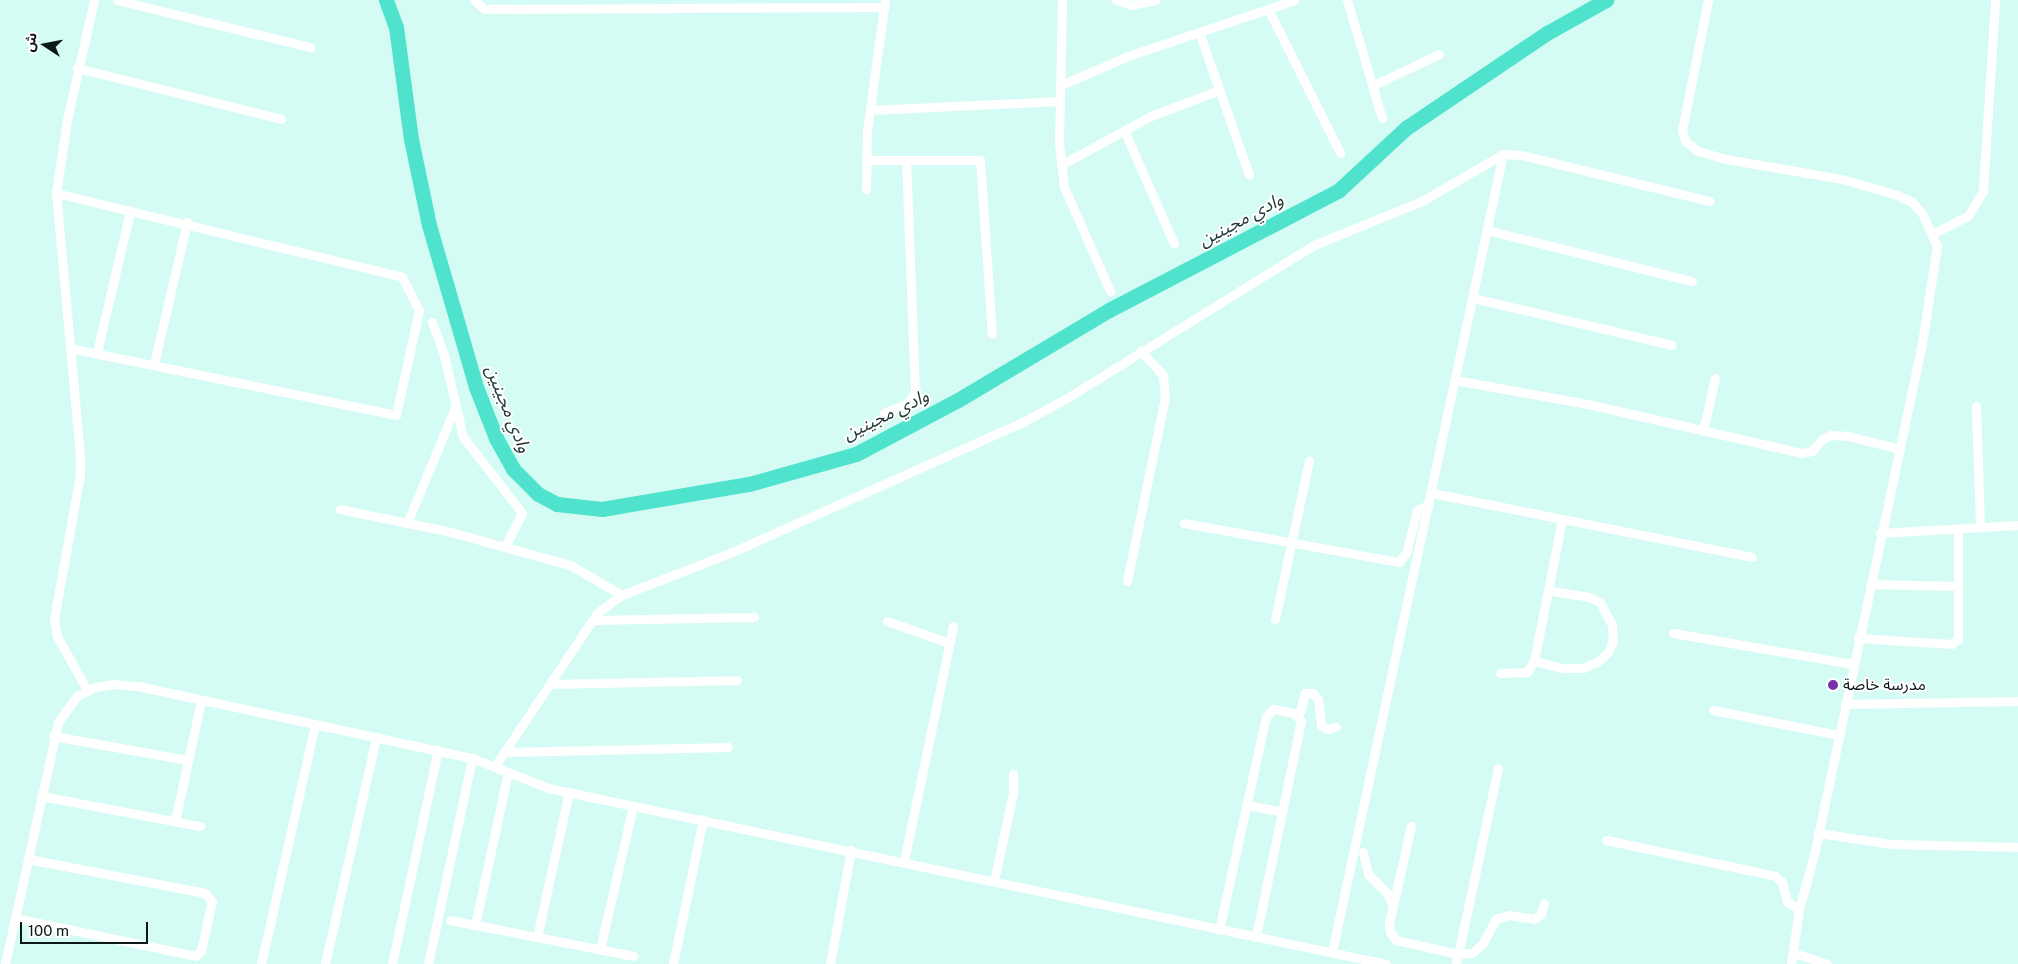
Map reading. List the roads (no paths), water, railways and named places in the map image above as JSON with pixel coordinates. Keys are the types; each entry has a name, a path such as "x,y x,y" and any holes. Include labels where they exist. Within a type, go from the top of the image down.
{"street":[{"path":"87,690 57,636 54,618 80,475 56,193 77,68 94,0"},
{"path":"117,0 310,47"},
{"path":"474,0 484,9 538,4 884,3 870,110 866,189"},
{"path":"1062,0 1060,101 1061,165 1064,186 1110,291"},
{"path":"1116,0 1132,5 1155,0"},
{"path":"1061,85 1128,56 1294,0"},
{"path":"1347,0 1382,118"},
{"path":"1708,0 1682,130 1685,141 1698,151 1726,159 1842,179 1897,195 1917,206 1934,234 1936,258 1930,301 1900,449 1852,664 1818,833 1799,909 1791,964"},
{"path":"1934,234 1968,216 1983,191 1995,0"},
{"path":"1268,8 1340,153"},
{"path":"1199,32 1249,175"},
{"path":"1372,86 1439,54"},
{"path":"77,68 281,119"},
{"path":"1061,165 1151,116 1220,90"},
{"path":"870,110 1060,101"},
{"path":"1124,130 1174,244"},
{"path":"496,766 552,684 592,620 622,595 730,553 1019,424 1314,245 1422,201 1503,154 1522,154 1709,201"},
{"path":"1332,952 1503,154"},
{"path":"867,160 980,160 992,334"},
{"path":"884,413 906,404 915,394 906,161"},
{"path":"56,193 187,223 402,277 419,310 396,415 97,352 70,348"},
{"path":"97,352 130,211"},
{"path":"154,364 187,223"},
{"path":"1487,230 1692,281"},
{"path":"1473,298 1672,345"},
{"path":"432,322 456,404 463,437 495,482 521,510 505,547"},
{"path":"1127,582 1166,398 1162,375 1141,351"},
{"path":"1704,431 1715,378"},
{"path":"1455,380 1592,405 1802,453 1812,451 1822,439 1831,435 1848,436 1900,449"},
{"path":"407,523 456,404"},
{"path":"1976,406 1980,527"},
{"path":"1275,619 1308,461"},
{"path":"1432,492 1752,557"},
{"path":"1184,523 1399,562 1406,553 1417,510 1429,505"},
{"path":"340,509 407,523 570,565 622,595"},
{"path":"1500,673 1526,672 1534,662 1550,590 1562,519"},
{"path":"1880,532 2018,525"},
{"path":"1858,638 1952,644 1958,639 1958,529"},
{"path":"1870,584 1958,586"},
{"path":"1534,662 1563,668 1583,668 1599,661 1608,652 1613,640 1612,625 1600,602 1589,596 1550,590"},
{"path":"592,620 754,617"},
{"path":"887,621 949,643"},
{"path":"904,861 953,626"},
{"path":"1673,633 1852,664"},
{"path":"552,684 737,680"},
{"path":"5,964 54,736 62,712 87,690 124,685 472,758 496,766 533,784 569,792 904,861 1219,930 1332,952 1357,961 1386,964"},
{"path":"1256,937 1301,721 1299,715 1305,693 1312,693 1318,699 1320,726 1327,729 1336,728"},
{"path":"175,821 201,701"},
{"path":"1845,704 2018,701"},
{"path":"1219,930 1267,714 1272,709 1299,715"},
{"path":"1714,710 1838,735"},
{"path":"261,964 315,725"},
{"path":"54,736 188,760"},
{"path":"325,964 376,738"},
{"path":"505,752 728,747"},
{"path":"392,964 438,750"},
{"path":"428,964 472,758"},
{"path":"1456,964 1498,768"},
{"path":"475,925 508,773"},
{"path":"994,881 1013,793 1013,774"},
{"path":"537,937 569,792"},
{"path":"41,796 200,826"},
{"path":"1246,805 1282,812"},
{"path":"600,950 633,806"},
{"path":"673,964 702,819"},
{"path":"1412,826 1390,932 1396,940 1458,954 1478,950 1496,919 1509,915 1534,919 1542,914 1544,903"},
{"path":"1818,833 1892,844 2018,848"},
{"path":"1606,840 1775,876 1782,882 1787,902 1799,909"},
{"path":"830,964 851,850"},
{"path":"1363,852 1368,874 1387,893 1394,906"},
{"path":"15,918 194,956 201,951 212,901 205,893 28,859"},
{"path":"450,920 634,956"},
{"path":"1794,953 1827,964"}],"waterway":[{"name":"وادي مجينين","path":"386,0 396,27 411,139 429,225 476,387 496,438 513,469 538,494 557,504 602,509 749,484 856,454 958,400 1109,310 1338,191 1406,128 1547,33 1606,0"}],"place":[{"name":"مدرسة خاصة","path":"1833,685"}]}
